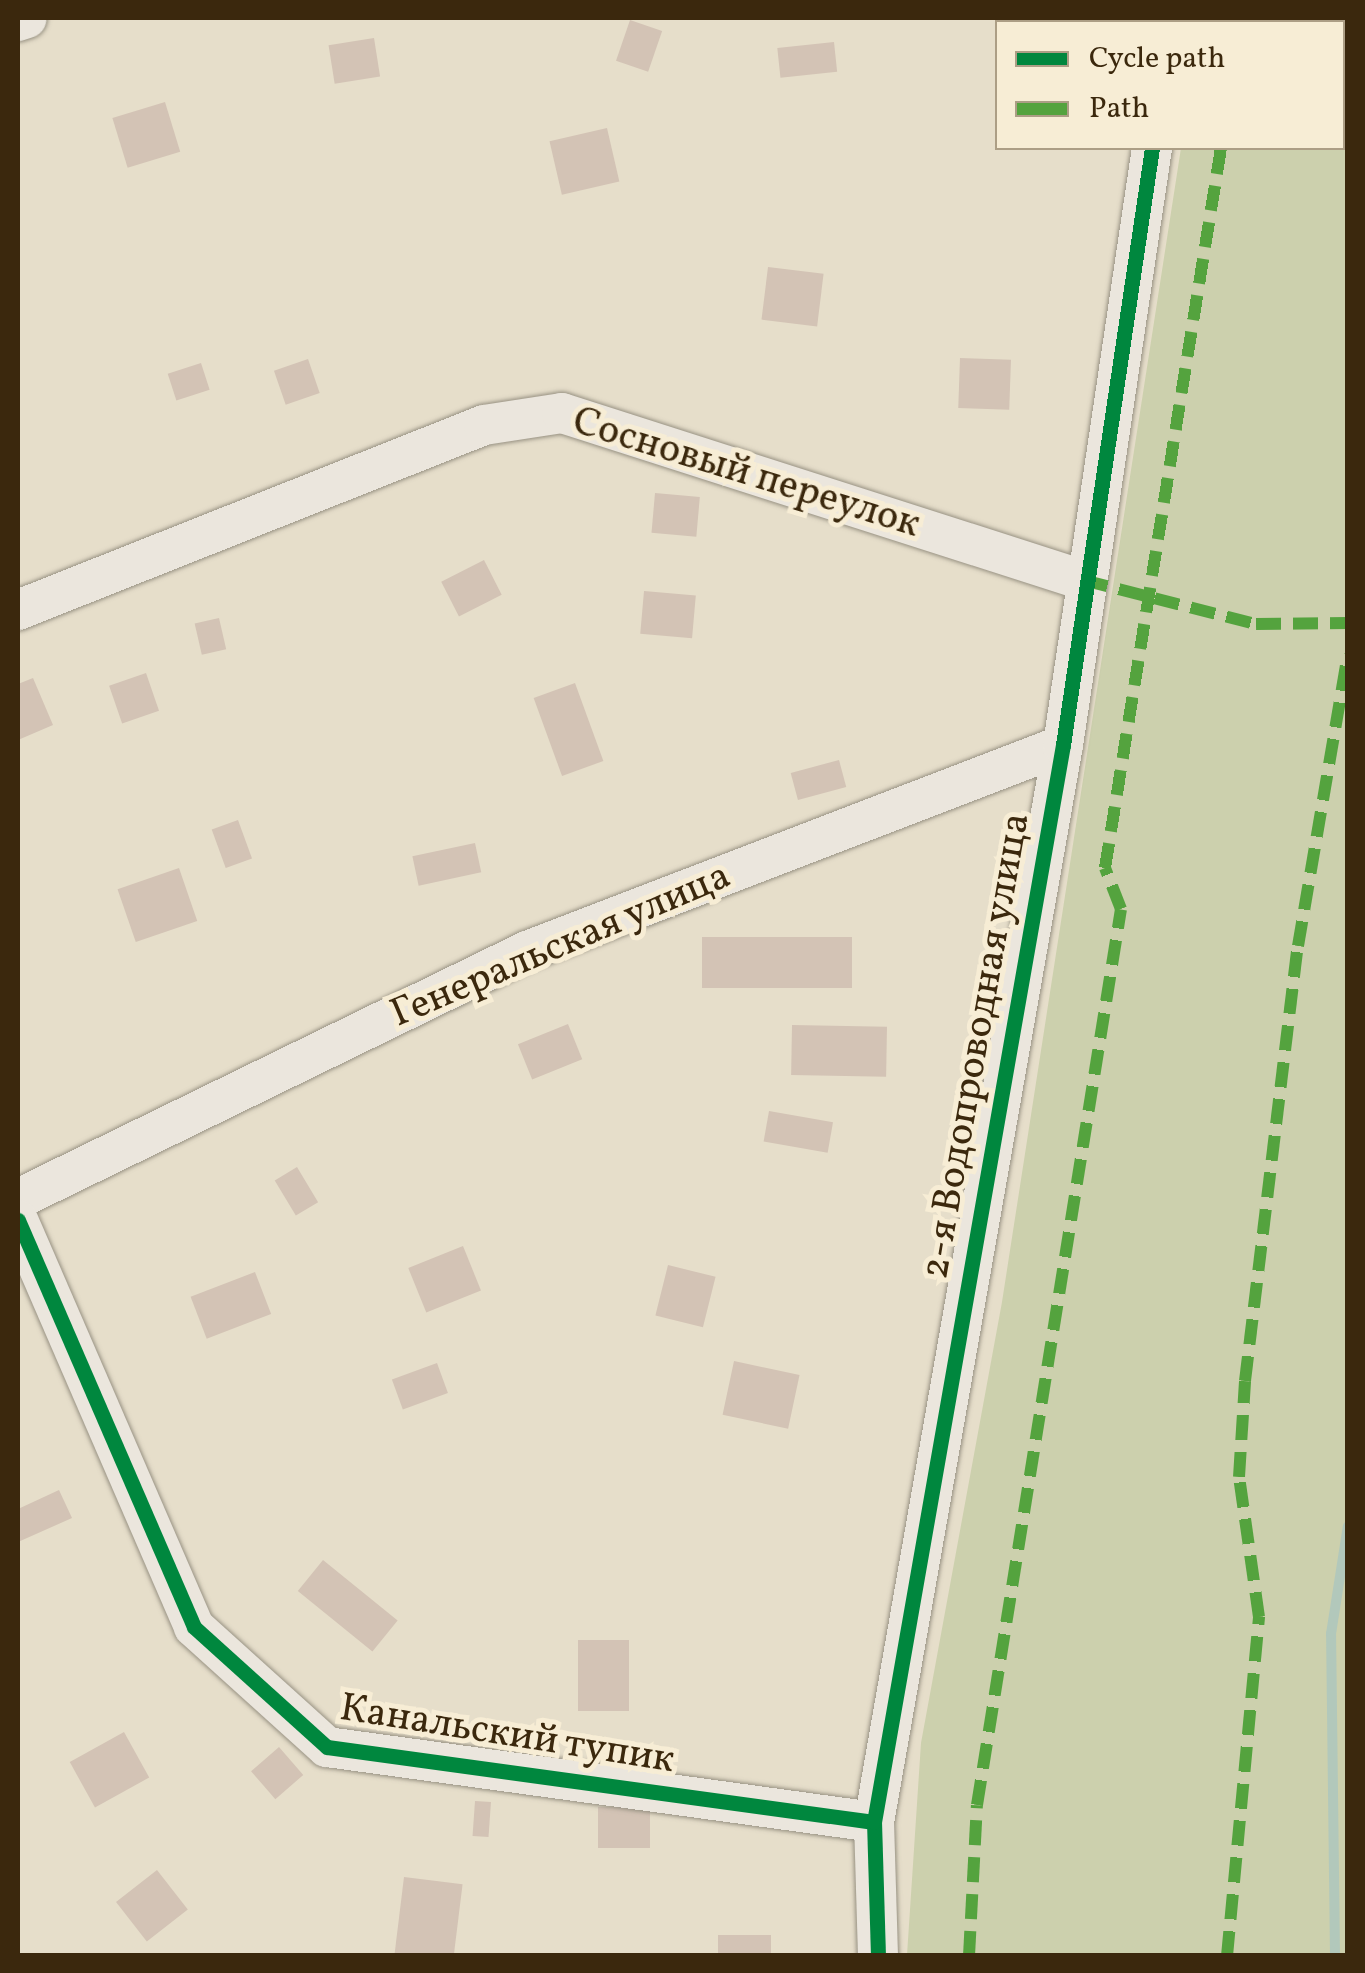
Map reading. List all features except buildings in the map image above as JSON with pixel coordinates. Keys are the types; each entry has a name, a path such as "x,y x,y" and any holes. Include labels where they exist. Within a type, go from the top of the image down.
{"street":[{"path":"18,21 27,18"},
{"name":"2-я Водопроводная улица","path":"878,1956 874,1822 1063,746 1083,580 1152,150"},
{"name":"Сосновый переулок","path":"18,610 484,425 562,413 1083,580"},
{"name":"Генеральская улица","path":"18,1199 527,951 1063,746"},
{"name":"Канальский тупик","path":"18,1220 194,1627 327,1747 874,1822"}],"green space":[{"path":"1202,18 1347,18 1347,1955 907,1955 921,1743 1002,1302 1181,150 1345,150 1345,20"}],"waterway":[{"path":"1335,1956 1331,1634 1348,1526"}],"marked path":[{"path":"969,1956 977,1805 1121,909 1105,868 1221,150"},
{"path":"1083,580 1256,624 1348,623"},
{"path":"1227,1956 1259,1617 1239,1477 1245,1381 1298,946 1348,654"}],"cycle path":[{"path":"878,1956 874,1822 1063,745 1152,150"},
{"path":"18,1220 194,1627 327,1747 874,1822"}]}
